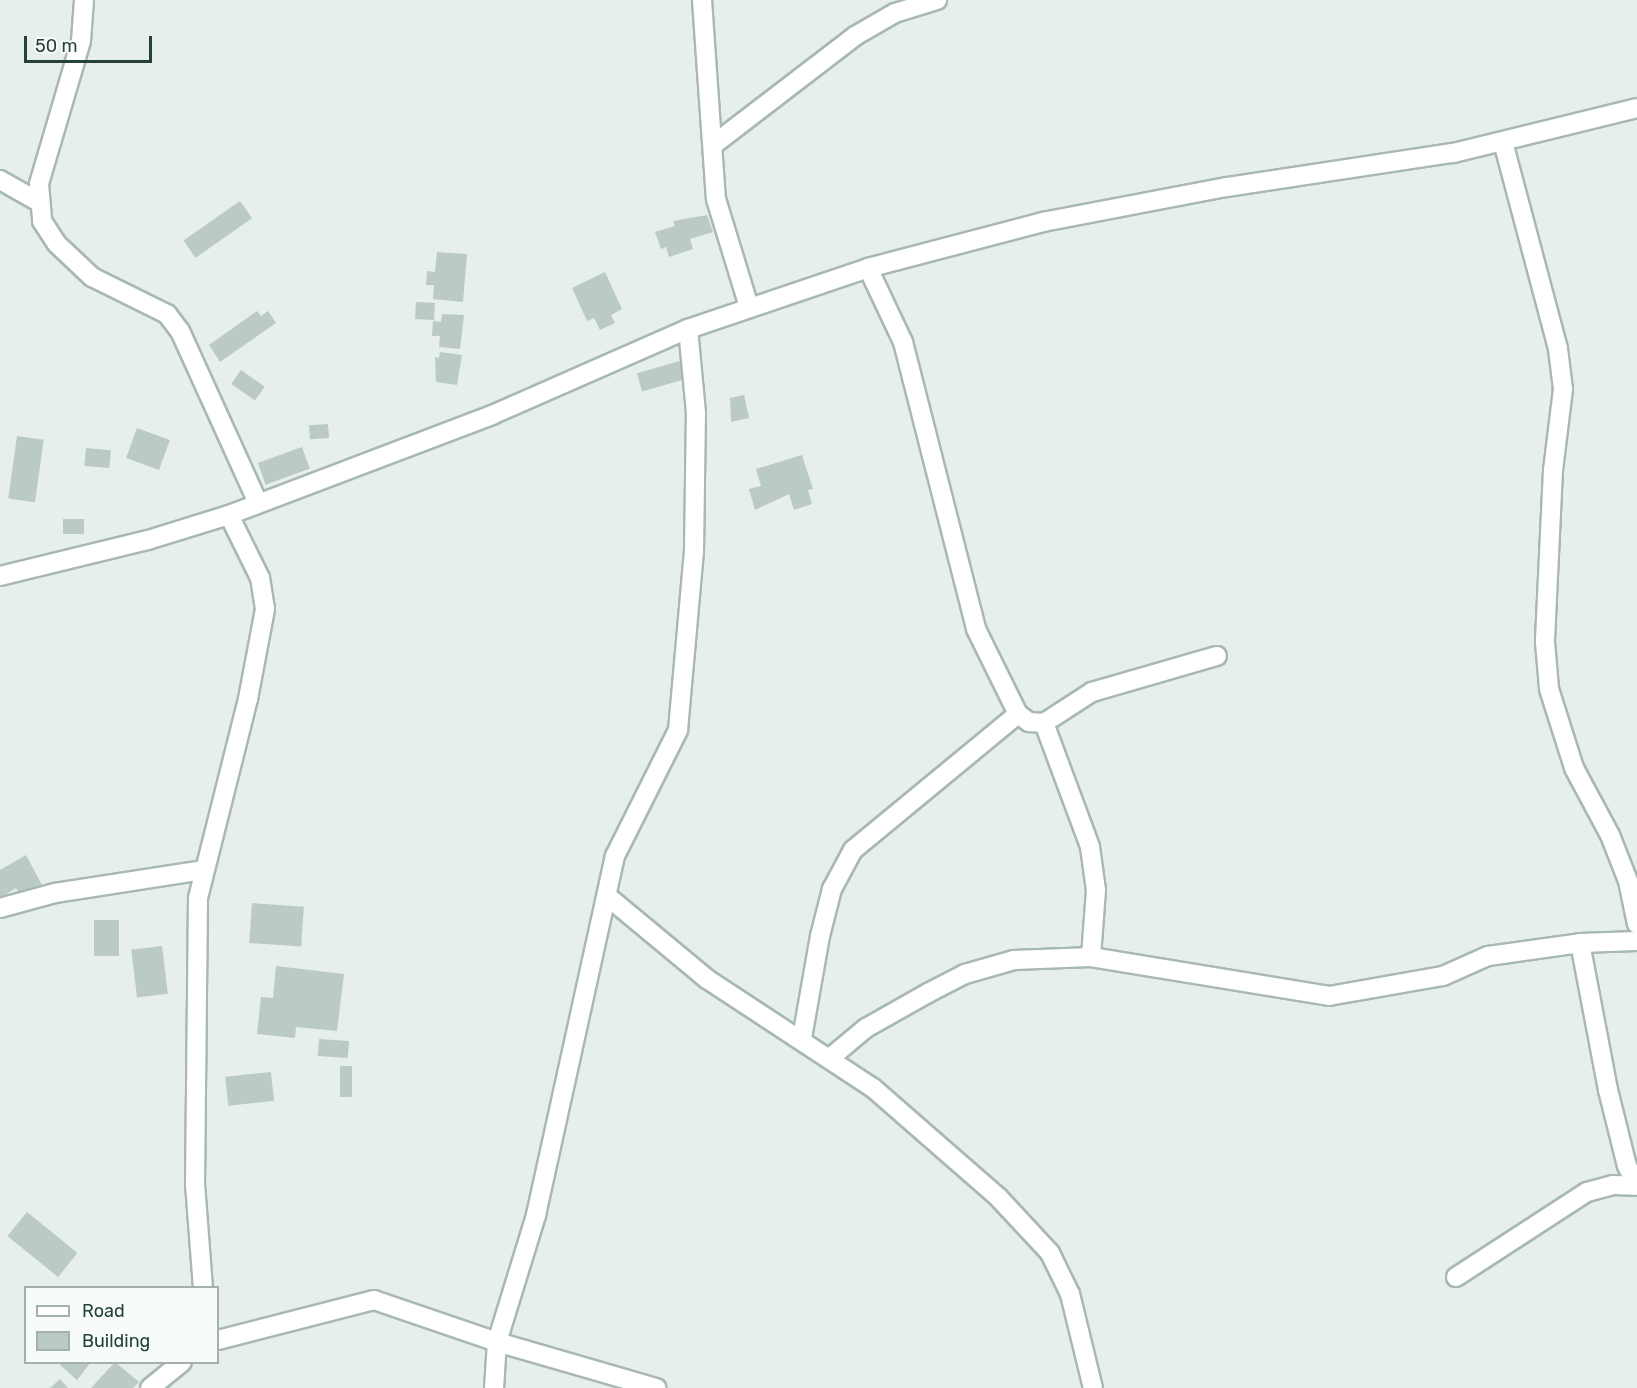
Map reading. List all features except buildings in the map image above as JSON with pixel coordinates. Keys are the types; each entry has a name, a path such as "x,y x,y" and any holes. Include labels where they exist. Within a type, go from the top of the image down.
{"street":[{"path":"84,0 81,41 39,184 42,221 57,244 92,277 156,307 180,331 258,503"},
{"path":"702,0 716,199 749,307"},
{"path":"713,145 855,36 895,13 937,0"},
{"path":"0,576 148,540 229,514 492,415 688,329 868,268 1084,214 1503,142 1637,108"},
{"path":"1503,142 1558,350 1563,389 1553,470 1546,619 1549,689 1567,750 1628,881 1637,924"},
{"path":"0,180 39,202"},
{"path":"868,268 903,342 976,629 1018,714 1029,722 1044,723 1092,692 1217,656"},
{"path":"494,1388 497,1342 536,1215 615,856 678,730 694,552 696,413 688,329"},
{"path":"203,1286 195,1185 198,898 248,699 265,609 260,578 229,514"},
{"path":"802,1038 820,936 832,889 853,850 1018,714"},
{"path":"1044,723 1090,847 1096,890 1091,957"},
{"path":"0,908 55,893 204,870"},
{"path":"607,896 707,979 802,1038 873,1088 998,1197 1050,1253 1070,1294 1093,1388"},
{"path":"830,1058 886,1016 965,974 1014,960 1091,957 1329,996 1443,976 1488,956 1580,943 1637,941"},
{"path":"1456,1277 1587,1192 1613,1185 1637,1186 1627,1166 1608,1090 1580,943"},
{"path":"219,1340 374,1300 497,1342 656,1388"},
{"path":"150,1388 181,1364"},
{"path":"160,1388 182,1364"}]}
